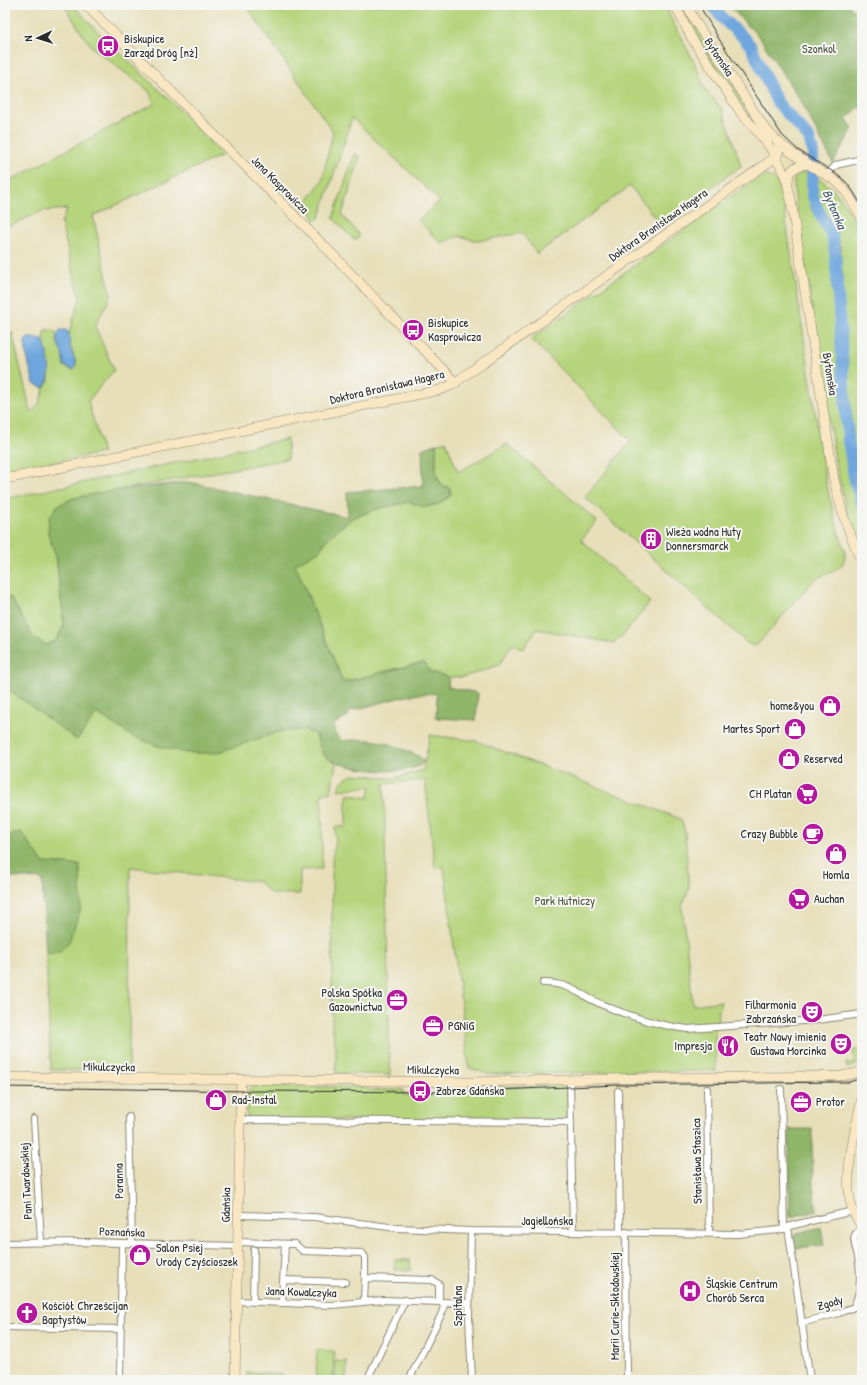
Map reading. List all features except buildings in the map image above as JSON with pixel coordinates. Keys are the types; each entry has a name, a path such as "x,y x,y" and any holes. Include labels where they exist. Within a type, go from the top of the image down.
{"street":[{"name":"Jana Kasprowicza","path":"86,5 456,383"},
{"name":"Bytomska","path":"675,5 691,37 741,113 767,143 784,172 788,184 834,480 844,518 862,564"},
{"name":"Bytomska","path":"687,5 695,21 767,131 778,142 805,162 842,186 862,219"},
{"path":"776,157 780,147 778,142"},
{"name":"Doktora Bronisława Hagera","path":"5,479 440,390 456,383 776,157"},
{"name":"Bytomska","path":"776,157 789,157 805,162"},
{"path":"825,174 836,165 862,160"},
{"path":"788,184 791,171 796,166 805,162"},
{"path":"761,167 776,167 784,172"},
{"path":"543,983 562,984 603,1005 675,1028 688,1029 785,1023 862,1014"},
{"name":"Mikulczycka","path":"5,1077 472,1082 842,1076 862,1072"},
{"name":"Gdańska","path":"235,1380 241,1080"},
{"path":"570,1080 573,1232"},
{"path":"781,1088 786,1228 810,1380"},
{"name":"Stanisława Staszica","path":"707,1089 709,1233"},
{"name":"Marii Curie-Skłodowskiej","path":"618,1090 627,1380"},
{"path":"862,1096 849,1173 849,1194 862,1228"},
{"name":"Poranna","path":"129,1118 132,1243"},
{"name":"Pani Twardowskiej","path":"34,1119 41,1242"},
{"path":"240,1120 570,1122"},
{"name":"Jagiellońska","path":"238,1215 314,1217 397,1228 471,1231 748,1234 786,1228 794,1224 857,1213"},
{"name":"Zgody","path":"801,1323 839,1313 854,1307 857,1298 860,1276 858,1255 854,1237 856,1232 862,1228"},
{"name":"Szpitalna","path":"471,1231 469,1302 472,1380"},
{"name":"Poznańska","path":"5,1243 294,1244 303,1251 362,1253 365,1257 365,1278"},
{"path":"120,1380 122,1243"},
{"path":"282,1303 285,1244"},
{"path":"253,1302 254,1250"},
{"path":"364,1302 365,1278 432,1280 439,1284 442,1313 409,1380"},
{"path":"283,1280 345,1282"},
{"name":"Jana Kowalczyka","path":"237,1301 332,1304 383,1300 469,1302"},
{"path":"367,1380 405,1300"},
{"path":"5,1327 121,1329"}],"green space":[{"path":"64,5 73,5 100,34 174,104 222,155 93,216 111,296 95,326 114,370 88,401 103,453 5,471 5,333 12,332 31,413 39,404 44,388 49,381 48,360 44,341 45,330 53,330 57,334 57,342 62,352 64,366 74,370 76,363 70,346 69,333 80,299 61,223 67,209 42,211 5,228 5,215 11,180 154,104 149,91 94,49 84,37"},
{"path":"246,5 666,5 669,15 695,64 705,89 722,109 741,166 660,224 630,186 537,254 522,233 477,241 460,236 441,243 418,220 440,201 352,118 320,217 315,221 311,212 301,209 322,181 333,132"},
{"path":"679,5 683,5 756,122 754,124 692,32"},
{"name":"Szonkol","path":"728,5 848,5 862,19 862,109 859,107 846,119 853,128 833,163 800,100 760,38"},
{"path":"355,153 360,157 342,215 360,236 354,240 333,218"},
{"path":"803,172 808,173 811,209 823,220 829,234 832,251 835,273 842,420 847,466 862,512 862,553 848,515 836,466 794,190 794,179"},
{"path":"765,176 775,180 782,195 826,483 838,531 845,550 845,558 842,565 834,571 814,580 758,644 753,646 747,643 585,497 631,441 531,339 757,178"},
{"path":"817,178 832,189 844,203 862,237 862,491 856,470 851,437 841,250 835,228 817,201"},
{"path":"287,439 288,459 74,498 57,506 48,533 56,556 64,625 56,641 45,645 33,637 11,598 5,597 5,499"},
{"path":"446,441 458,472 507,444 597,521 581,540 650,602 621,638 620,637 614,643 537,629 523,649 513,644 499,665 464,677 449,677 411,665 343,682 295,564 319,551 329,537 352,518 377,509 409,502 424,507 439,504 451,495 441,483 436,472 436,444"},
{"path":"436,444 436,474 441,485 450,488 451,495 439,504 424,507 409,502 377,509 352,518 329,537 319,551 295,564 343,682 424,662 430,672 449,677 448,687 478,693 476,720 436,718 437,694 426,694 404,697 348,711 348,716 334,724 336,735 342,741 369,740 384,742 421,758 424,762 417,767 405,770 390,771 343,765 324,755 316,735 305,730 282,731 216,753 187,753 157,746 132,736 97,713 77,740 5,687 5,597 11,598 33,637 45,645 56,641 64,625 56,556 48,533 49,518 57,506 74,498 109,491 189,482 348,517 347,492 423,486 422,449"},
{"path":"5,687 77,739 97,713 132,736 260,737 282,731 305,730 316,735 323,755 336,763 331,792 322,793 322,869 300,870 300,894 271,894 259,882 130,867 129,1070 51,1070 46,954 59,952 80,865 43,863 21,832 5,837"},
{"name":"Park Hutniczy","path":"430,735 476,741 681,819 685,832 689,889 682,906 693,1005 721,1001 715,1032 716,1071 488,1074 469,1068 444,867 435,868 425,780 384,784 390,1075 336,1073 336,1049 332,1025 332,859 336,841 335,827 345,827 346,825 346,802 348,794 368,798 371,786 338,790 342,782 347,777 354,775 392,778 423,770"},
{"path":"21,832 43,863 80,865 81,908 69,942 59,952 46,954 42,879 5,877 5,837"},
{"path":"853,1050 862,1050 862,1062 847,1068 846,1063 853,1064 856,1062 854,1060"},
{"path":"565,1085 567,1088 567,1120 247,1120 248,1093 250,1088 255,1086 360,1087 369,1088 370,1090 403,1090 404,1095 436,1095 436,1088 410,1087"},
{"path":"789,1129 812,1129 813,1187 817,1211 790,1217"},
{"path":"821,1227 824,1245 796,1248 794,1234"},
{"path":"395,1260 410,1260 411,1270 394,1270"},
{"path":"317,1350 334,1351 333,1378 316,1378"},
{"path":"335,1361 347,1362 346,1379 335,1378"},
{"path":"247,1372 282,1374 282,1380 247,1380"}],"water":[{"path":"60,330 66,330 69,333 70,346 76,363 74,370 64,366 57,339"},
{"path":"27,338 37,338 44,341 49,365 49,377 44,388 34,384 26,352 25,341"}],"waterway":[{"name":"Bytomka","path":"712,5 721,17 751,46 777,102 809,138 813,152 812,194 818,210 832,235 835,252 848,441 855,481 862,504"}],"tram line":[{"path":"699,5 719,39 782,135 798,150 845,181 862,206"},
{"path":"5,1087 249,1091 448,1092 618,1085 849,1082 862,1078"}],"place":[{"name":"Biskupice Zarząd Dróg [nż]","path":"108,46"},
{"name":"Biskupice Kasprowicza","path":"413,330"},
{"name":"Wieża wodna Huty Donnersmarck","path":"651,539"},
{"name":"home&you","path":"830,706"},
{"name":"Martes Sport","path":"795,729"},
{"name":"Reserved","path":"789,759"},
{"name":"CH Platan","path":"807,794"},
{"name":"Crazy Bubble","path":"813,834"},
{"name":"Homla","path":"836,854"},
{"name":"Auchan","path":"799,899"},
{"name":"Polska Spółka Gazownictwa","path":"397,1000"},
{"name":"Filharmonia Zabrzańska","path":"812,1012"},
{"name":"PGNiG","path":"433,1026"},
{"name":"Teatr Nowy imienia Gustawa Morcinka","path":"841,1044"},
{"name":"Impresja","path":"728,1046"},
{"name":"Zabrze Gdańska","path":"420,1091"},
{"name":"Rad-Instal","path":"216,1100"},
{"name":"Protor","path":"801,1102"},
{"name":"Salon Psiej Urody Czyścioszek","path":"140,1255"},
{"name":"Śląskie Centrum Chorób Serca","path":"690,1291"},
{"name":"Kościół Chrześcijan Baptystów","path":"27,1313"}]}
